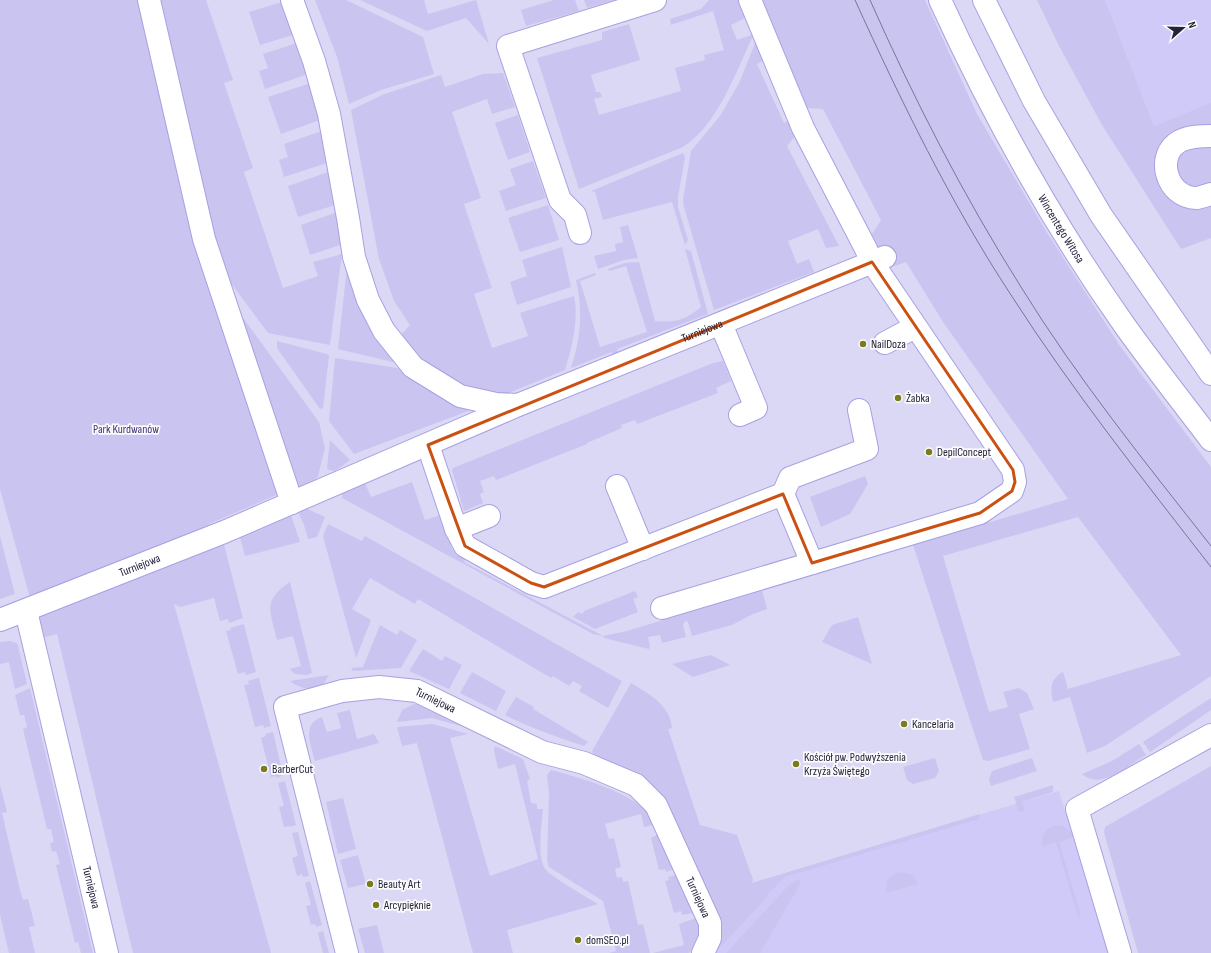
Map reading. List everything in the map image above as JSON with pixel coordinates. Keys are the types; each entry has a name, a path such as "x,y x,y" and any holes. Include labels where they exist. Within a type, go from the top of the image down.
{"street":[{"path":"149,0 204,240 292,503"},
{"name":"Turniejowa","path":"292,0 314,61 329,114 354,257 368,300 384,331 413,367 460,396 496,404 518,406"},
{"path":"580,233 575,216 560,200 508,46 655,0"},
{"path":"662,608 980,514 1012,491 1015,482 1013,470 915,326 879,259 803,128 750,0"},
{"name":"Wincentego Witosa","path":"940,0 997,117 1039,192 1125,326 1211,440"},
{"path":"984,0 1034,101 1101,215 1211,374"},
{"path":"1211,136 1195,137 1180,142 1170,150 1165,172 1172,187 1182,193 1195,198 1211,194"},
{"name":"Turniejowa","path":"0,620 224,532 518,406 879,259"},
{"path":"721,324 752,402"},
{"path":"885,342 915,326"},
{"path":"428,445 456,529 465,546 531,584 544,587 783,494 790,478 867,449 859,410"},
{"path":"617,486 643,549"},
{"path":"783,494 812,563"},
{"path":"456,529 488,516"},
{"name":"Turniejowa","path":"26,611 107,953"},
{"name":"Turniejowa","path":"347,953 285,707 342,691 379,687 417,691 542,752 584,763 636,785 656,805 710,923 710,938 703,953"},
{"path":"1120,953 1077,809 1211,735"}],"highlighted area":[{"path":"872,262 1013,470 1015,482 1012,491 980,513 812,563 783,494 544,587 531,583 465,546 428,445"}],"shaded area":[{"path":"1105,0 1211,0 1211,104 1154,126"},
{"path":"1059,791 1108,953 713,953 752,883"}],"green space":[{"name":"Park Kurdwanów","path":"0,0 140,0 281,493 209,524 215,544 223,541 243,618 229,623 228,619 220,621 214,598 180,607 174,604 271,953 133,953 57,634 41,638 0,489"},
{"path":"155,0 206,0 233,80 224,83 253,168 244,172 283,288 318,276 313,262 342,254 330,345 268,333 219,267"},
{"path":"315,0 346,0 423,37 434,74 381,90 349,104 337,57"},
{"path":"360,0 424,0 428,14 476,0 489,44 466,18 427,31"},
{"path":"554,0 575,0 579,11 526,26 521,10"},
{"path":"584,0 614,0 587,8"},
{"path":"709,0 741,0 747,17 731,25 737,40 754,34 733,80 716,111 695,137 683,147 579,189 537,58 602,40 602,32 629,24 640,60 591,75 596,92 600,92 602,97 594,99 599,115 681,91 675,68 705,60 704,55 724,50 713,11 671,25 670,19 701,9"},
{"path":"762,0 925,0 977,114 1046,231 1120,346 1211,467 1211,676 1105,746 1087,753 1070,697 1053,702 1051,689 1053,681 1063,672 1068,689 1181,655 1078,517 943,556 989,712 1008,707 1003,692 1019,688 1027,693 1034,709 1019,714 1030,749 988,761 983,760 913,545 1068,499 943,322 906,262 889,268 872,234 881,220 823,109 807,108"},
{"path":"1037,0 1105,0 1154,126 1211,103 1211,238 1181,249 1102,125 1058,44"},
{"path":"285,1 296,34 260,45 249,12"},
{"path":"756,41 764,60 757,64 784,123 790,120 797,134 787,146 839,246 826,248 818,229 788,241 797,264 809,259 814,272 714,310 683,200 691,151 720,116 739,83"},
{"path":"300,42 311,73 265,89 259,71 268,68 263,54"},
{"path":"503,73 515,107 492,114 487,99 452,112 481,198 464,204 492,288 474,294 492,348 528,336 520,313 574,296 576,315 572,343 565,370 504,395 462,387 426,366 399,337 410,325 394,301 379,259 351,110 382,95 441,75 445,87 483,74"},
{"path":"314,82 323,119 281,134 268,97"},
{"path":"518,115 530,152 508,160 495,123"},
{"path":"325,130 330,162 284,177 279,160 288,157 284,144"},
{"path":"683,153 685,157 678,197 678,207 688,240 685,245 672,202 603,220 595,192 591,191"},
{"path":"533,161 546,198 506,211 499,191 516,185 510,169"},
{"path":"331,171 338,204 298,217 288,186"},
{"path":"548,205 559,240 520,252 508,218"},
{"path":"340,211 346,243 310,255 301,225"},
{"path":"628,225 638,258 624,260 598,269 594,256 616,251 615,244 623,242 620,227"},
{"path":"562,247 571,287 517,305 510,282 527,276 522,260"},
{"path":"685,249 691,251 708,314 617,349 618,352 613,355 612,352 571,368 577,346 580,324 580,303 576,280 595,273 596,275 580,281 600,347 647,332 626,266 609,271 608,269 625,263 639,262 655,321 680,320 701,307"},
{"path":"348,258 401,364 338,349"},
{"path":"236,308 319,422 325,448 318,476 315,480 295,489"},
{"path":"277,341 327,354 329,356 323,408 320,409 277,348"},
{"path":"335,358 403,369 476,408 354,454 329,421"},
{"path":"723,361 731,381 716,388 718,393 637,424 635,420 621,425 622,428 587,443 586,441 587,444 496,480 494,476 480,481 484,492 480,494 483,503 464,511 452,470 453,468 713,363"},
{"path":"330,440 350,460 335,471 327,468"},
{"path":"865,476 868,484 850,514 821,527 810,497"},
{"path":"364,481 371,497 412,482 425,520 441,515 452,549 465,560 464,562 603,636 593,634 342,498 342,492"},
{"path":"303,507 325,517 317,537 308,539 297,509"},
{"path":"290,512 300,542 245,556 239,534"},
{"path":"328,524 362,541 365,536 622,681 608,708 579,691 582,686 573,681 569,686 553,676 551,678 418,599 415,604 370,578 352,609 371,620 356,658 323,536"},
{"path":"0,536 15,594 0,599"},
{"path":"290,582 312,673 307,675 295,674 290,669 301,666 293,636 277,640 271,614 270,608 275,595"},
{"path":"762,590 767,609 753,614 732,625 692,636 688,622 685,621 683,625 686,637 662,643 660,635 648,637 650,646 649,649 604,638 603,636 627,631"},
{"path":"635,591 638,597 633,599 638,612 595,629 573,617 578,612 582,614 584,611"},
{"path":"858,617 872,664 822,642 832,625"},
{"path":"244,624 256,672 246,675 245,672 238,674 226,631 231,630 230,628"},
{"path":"380,625 397,635 400,630 417,640 401,668 353,671 351,668 363,667"},
{"path":"10,641 17,643 27,684 15,689 9,662 0,664 0,642"},
{"path":"423,649 442,661 445,656 462,665 449,689 409,671"},
{"path":"711,655 730,665 693,677 672,664"},
{"path":"472,672 506,691 496,711 460,693"},
{"path":"329,675 322,687 306,688 298,686 290,681"},
{"path":"259,678 271,726 264,728 263,725 255,727 244,685 249,684 248,681"},
{"path":"631,683 658,701 668,713 672,728 668,729 700,825 737,835 753,879 752,883 980,814 979,819 785,877 715,953 721,925 672,818 623,768 593,754 592,751"},
{"path":"30,688 93,953 81,953 78,942 75,943 56,865 60,864 56,851 52,852 50,843 54,842 51,829 47,829 23,729 27,727 24,715 20,715 15,695"},
{"path":"516,697 588,742 584,746 544,732 505,715"},
{"path":"1211,698 1211,710 1150,752 1143,742"},
{"path":"414,704 420,704 464,727 432,718 397,722 402,710"},
{"path":"350,710 357,739 374,734 379,743 315,761 309,736 311,725 322,717 327,732 341,728 337,713"},
{"path":"433,724 468,734 450,738 490,876 538,859 515,764 498,769 494,750 495,746 523,759 530,779 527,781 531,803 537,804 537,809 543,809 540,849 543,864 546,870 562,882 598,904 507,930 513,953 473,953 417,743 402,746 397,727"},
{"path":"273,732 283,775 277,778 276,776 271,777 261,738 266,736 265,734"},
{"path":"1139,744 1146,755 1115,775 1098,780 1082,774 1112,761"},
{"path":"935,758 939,771 935,778 913,784 907,780 903,767"},
{"path":"1032,758 1037,771 991,786 989,779 992,771"},
{"path":"1211,766 1211,953 1138,953 1104,832 1105,827"},
{"path":"551,770 589,781 617,792 641,806 650,817 655,828 652,825 644,827 641,814 605,824 609,839 614,838 621,867 615,869 617,878 622,877 623,882 628,881 638,925 643,924 650,953 609,953 616,951 603,901 549,867 547,861 549,793 547,775"},
{"path":"285,781 296,825 290,827 284,827 279,807 284,806 278,783"},
{"path":"0,785 7,812 2,813 20,890 23,900 28,899 35,926 29,927 35,953 9,953 0,915"},
{"path":"1053,785 1053,792 1022,802 1025,811 1019,812 1014,797"},
{"path":"343,798 356,849 338,854 326,802"},
{"path":"1052,826 1065,827 1074,837 1059,842 1081,916 1078,917 1056,842 1042,846 1043,834"},
{"path":"298,832 309,876 303,877 302,874 297,876 292,858 298,856 292,833"},
{"path":"658,834 674,869 666,872 665,869 659,870 651,838"},
{"path":"358,855 366,884 348,888 340,860"},
{"path":"900,872 913,875 918,884 886,893 887,881 893,875"},
{"path":"676,875 693,913 682,915 681,911 674,913 665,881 669,880 668,877"},
{"path":"799,880 801,883 760,953 726,953 790,884"},
{"path":"310,881 322,925 316,927 315,924 311,925 306,906 311,905 305,883"},
{"path":"696,918 701,937 689,953 653,953 684,945 679,924"},
{"path":"377,925 384,953 365,953 358,929"},
{"path":"323,931 329,953 323,953 318,933"}],"tram line":[{"path":"855,0 890,76 927,150 967,224 989,260 1058,365 1133,467 1211,567"},
{"path":"870,0 904,74 940,146 979,217 1021,287 1088,387 1211,546"}],"place":[{"name":"NailDoza","path":"863,344"},
{"name":"Żabka","path":"898,398"},
{"name":"DepilConcept","path":"929,452"},
{"name":"Kancelaria","path":"904,724"},
{"name":"Kościół pw. Podwyższenia Krzyża Świętego","path":"796,764"},
{"name":"BarberCut","path":"264,769"},
{"name":"Beauty Art","path":"370,884"},
{"name":"Arcypięknie","path":"376,905"},
{"name":"domSEO.pl","path":"578,940"}]}
